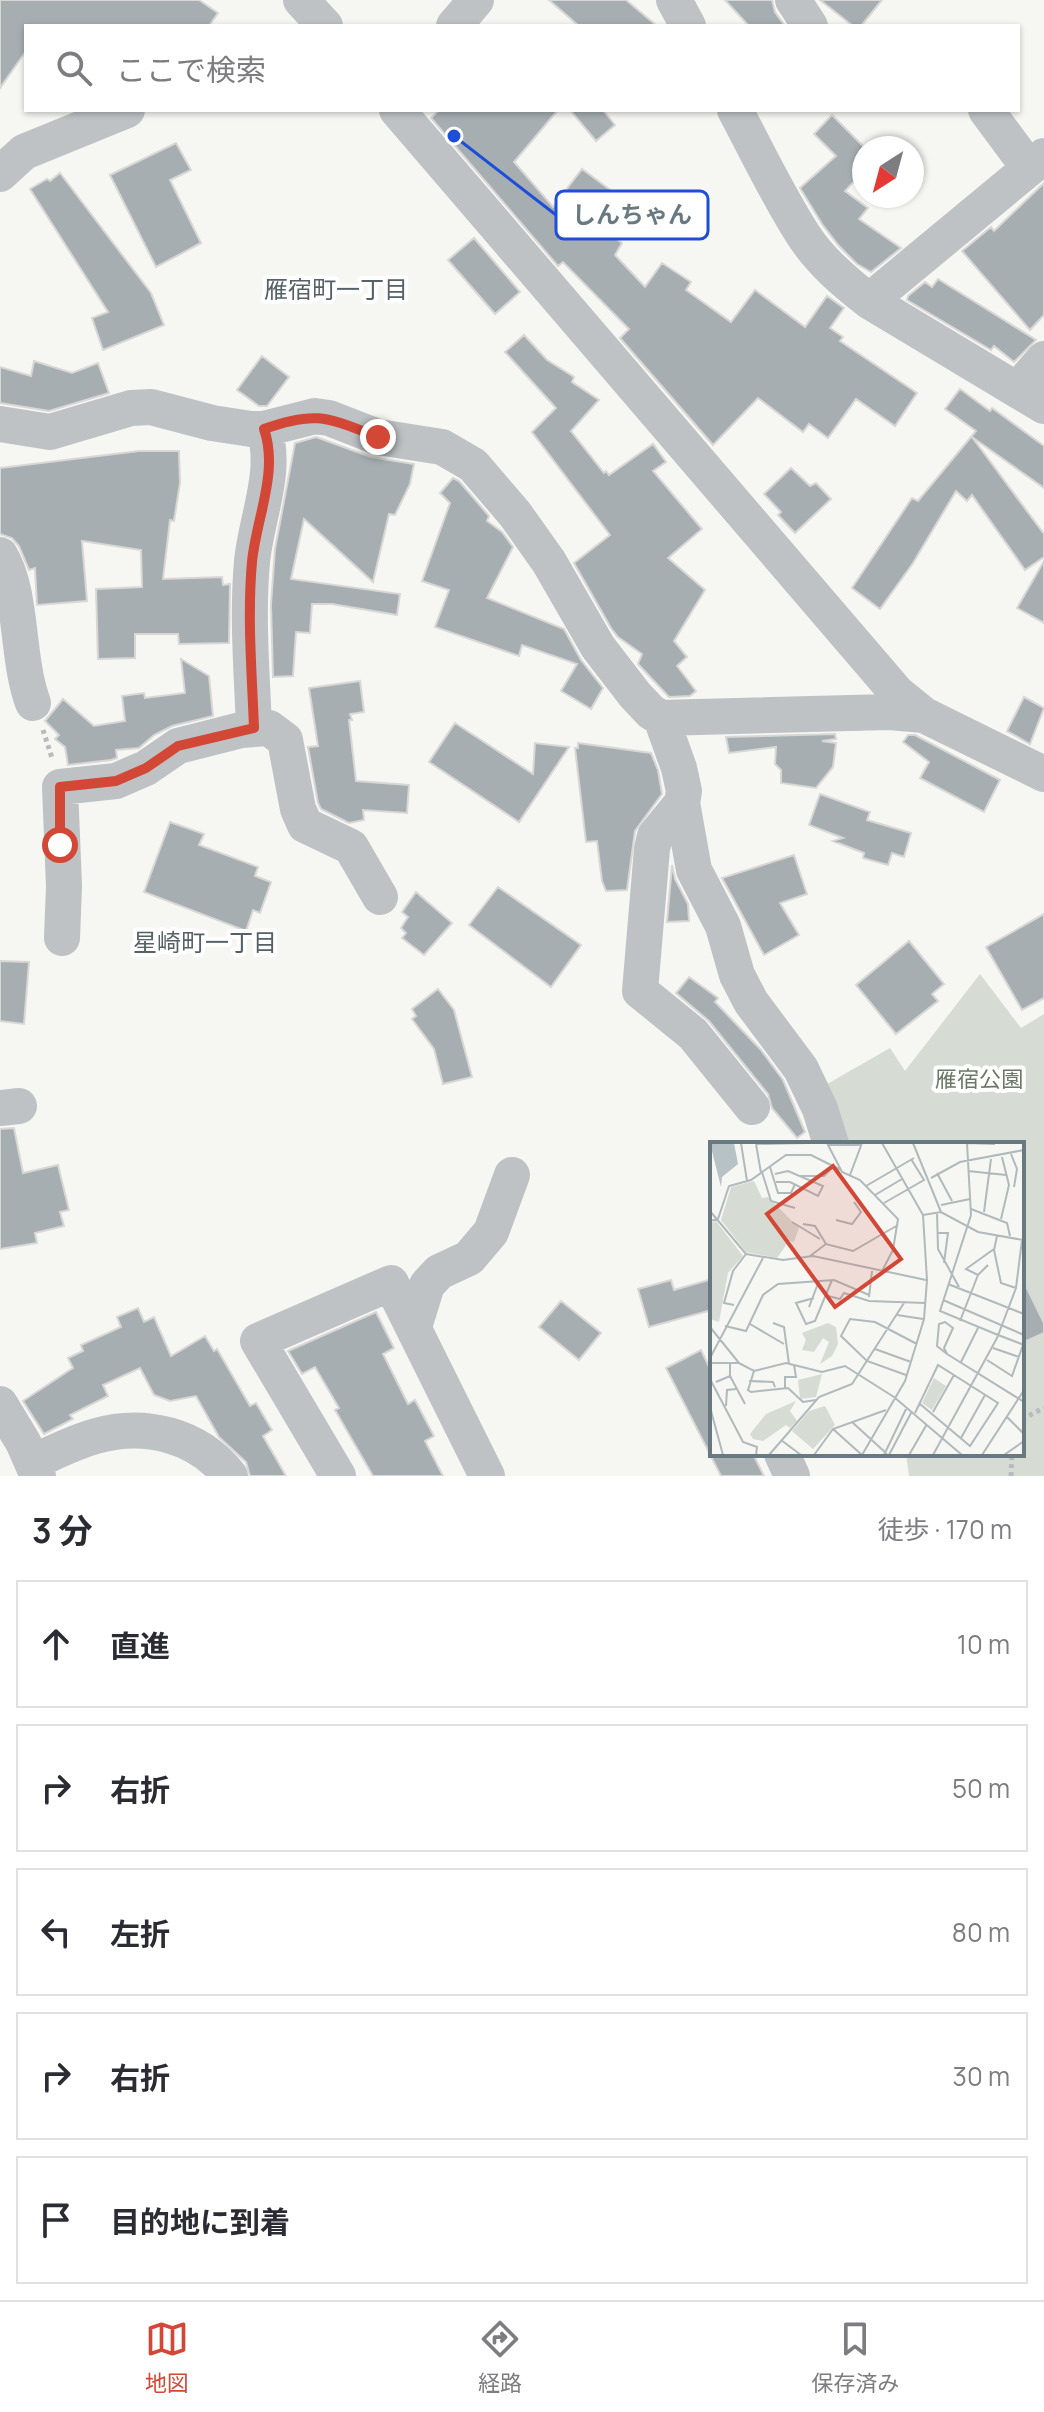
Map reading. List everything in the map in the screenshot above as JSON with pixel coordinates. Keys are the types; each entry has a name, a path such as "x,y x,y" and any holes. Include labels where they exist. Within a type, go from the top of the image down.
{"street":[{"path":"456,24 476,0"},
{"path":"674,0 687,24"},
{"path":"793,0 809,24"},
{"path":"0,174 24,152 122,112"},
{"path":"399,112 897,693 924,715 1044,774"},
{"path":"736,112 804,236 824,261 869,301 1031,398 1044,359"},
{"path":"869,301 1036,162 988,112"},
{"path":"3,426 50,432 131,408 151,407 233,428 264,429 315,416 329,418 378,437 442,447 473,465 515,514 549,562 598,647 635,695 661,718 889,712 924,715"},
{"path":"254,728 252,561 267,480 269,445 264,429"},
{"path":"0,555 12,585 24,680 33,703"},
{"path":"661,718 684,791 682,803 694,870 723,926 737,975 751,1002 801,1069 820,1109 830,1142"},
{"path":"62,938 64,886 60,787 116,781 146,768 178,746 254,728 269,728 285,740 298,809 305,825 351,847 380,897"},
{"path":"682,803 655,836 652,849 640,991 693,1034 752,1107"},
{"path":"414,1327 427,1285 439,1272 469,1258 491,1232 512,1175"},
{"path":"338,1476 258,1341 391,1283 487,1476"},
{"path":"0,1404 36,1469 95,1436 150,1430 177,1437 201,1449 230,1476"},
{"path":"783,1456 792,1476"}],"path":[{"path":"33,703 60,787"},
{"path":"1024,1418 1044,1408"},
{"path":"1011,1476 1012,1456"}],"green space":[{"name":"雁宿公園","path":"980,974 1021,1028 1044,1014 1044,1476 909,1476 906,1456 1024,1456 1024,1142 841,1142 822,1087 890,1048 905,1071"}],"building":[{"path":"0,0 199,0 218,13 210,24 24,24 24,54 0,88"},
{"path":"549,0 626,0 655,24 577,24"},
{"path":"725,0 772,0 775,12 784,24 747,24"},
{"path":"820,0 882,0 863,24 850,24"},
{"path":"437,112 556,112 514,162 553,207 582,169 613,192 608,198 616,204 600,227 622,243 615,255 645,287 662,263 691,282 686,290 731,322 755,290 805,327 827,296 844,308 830,328 843,337 840,341 917,393 895,426 856,399 828,438 809,424 803,432 758,398 713,445 620,338 629,329 563,262 558,266 431,118"},
{"path":"572,112 605,112 615,125 596,141"},
{"path":"832,115 853,136 852,184 845,191 852,196 852,208 868,208 859,219 901,248 871,272 857,264 839,246 800,188 836,156 814,134"},
{"path":"176,143 191,170 170,180 201,243 156,267 110,175"},
{"path":"60,173 151,293 164,325 103,350 92,318 108,312 30,189"},
{"path":"1044,183 1044,315 1030,330 962,251 991,227 994,231"},
{"path":"474,238 520,292 495,314 448,260"},
{"path":"938,279 1036,340 1014,362 994,346 991,350 907,300 925,282 932,287"},
{"path":"524,335 547,360 574,377 572,382 599,400 571,431 604,473 606,471 609,475 653,444 666,462 653,471 702,529 668,558 705,590 674,641 687,657 677,666 696,691 690,696 669,697 638,664 642,654 611,628 574,563 610,535 532,432 556,408 505,352"},
{"path":"262,356 289,377 267,406 259,406 237,390"},
{"path":"34,361 72,373 98,363 109,393 49,411 0,403 0,367 31,376"},
{"path":"960,389 1044,446 1044,488 972,437 1044,534 1044,557 1025,570 972,495 967,501 956,491 913,563 880,609 852,588 912,498 918,501 976,431 945,409"},
{"path":"316,437 371,457 414,464 410,484 395,515 389,514 373,582 304,519 291,579 400,594 397,615 332,604 312,604 310,633 296,632 293,676 273,677 271,604 275,549 295,443"},
{"path":"139,451 179,451 180,483 174,521 170,520 163,579 222,577 223,585 230,584 229,643 179,644 178,634 135,634 135,658 98,659 96,589 142,587 141,550 82,541 87,601 37,605 35,568 29,570 19,546 12,538 0,534 0,468"},
{"path":"791,468 810,486 816,483 831,499 795,533 764,494"},
{"path":"453,478 489,516 487,521 502,532 513,547 487,598 564,629 581,660 603,688 591,709 561,691 577,664 522,645 519,656 435,627 449,590 422,581 450,503 440,493"},
{"path":"1044,561 1044,623 1017,608"},
{"path":"181,659 209,676 213,716 172,726 154,735 139,748 116,750 117,758 68,765 65,747 55,739 59,735 45,721 63,699 94,726 125,721 122,696 144,693 145,698 185,693"},
{"path":"360,681 364,712 350,714 352,720 349,720 356,781 409,785 407,813 363,810 364,820 349,823 321,809 318,803 308,747 318,746 309,688"},
{"path":"1024,697 1044,708 1030,744 1007,731"},
{"path":"455,723 533,774 535,743 569,747 519,822 429,762"},
{"path":"835,734 836,739 822,741 836,743 833,767 816,788 781,783 781,770 775,764 776,747 729,753 726,737"},
{"path":"908,735 915,735 1000,780 984,812 920,778 929,762 903,742"},
{"path":"578,743 651,753 658,770 662,794 635,831 627,890 606,891 597,841 586,842 575,748 578,748"},
{"path":"820,794 870,812 867,820 911,833 904,857 892,853 888,865 863,858 864,853 833,841 843,838 809,825"},
{"path":"170,822 204,834 199,845 258,867 255,876 271,882 260,913 253,910 246,931 144,892"},
{"path":"794,855 807,894 780,903 799,935 764,955 722,878"},
{"path":"672,865 675,879 688,904 689,921 667,922"},
{"path":"498,887 581,945 551,987 469,925"},
{"path":"416,892 452,923 424,955 402,938 406,933 401,928 408,917 402,912"},
{"path":"1044,914 1044,998 1022,1010 986,947"},
{"path":"909,941 944,984 932,994 938,1001 896,1034 856,985"},
{"path":"0,961 29,962 24,1024 0,1021"},
{"path":"689,977 718,998 715,1002 761,1050 783,1080 805,1132 797,1138 772,1108 768,1094 709,1021 676,993"},
{"path":"438,989 454,1010 472,1077 443,1084 434,1049 412,1019 416,1016 412,1009"},
{"path":"14,1128 23,1173 58,1165 69,1210 60,1212 64,1226 35,1233 37,1243 0,1249 0,1129"},
{"path":"671,1280 674,1290 710,1280 710,1311 649,1327 638,1289"},
{"path":"1024,1282 1044,1323 1044,1333 1024,1342"},
{"path":"561,1301 601,1333 579,1360 539,1327"},
{"path":"138,1308 144,1322 154,1317 171,1356 205,1336 214,1351 217,1349 250,1406 256,1403 272,1430 263,1436 286,1476 250,1476 246,1462 219,1437 196,1396 170,1401 154,1395 140,1368 103,1385 108,1396 70,1415 73,1419 44,1434 23,1401 73,1368 68,1358 83,1351 81,1345 121,1327 117,1317"},
{"path":"376,1312 394,1348 383,1354 408,1404 415,1400 434,1436 425,1441 443,1476 373,1476 335,1410 339,1408 315,1367 302,1374 288,1351"},
{"path":"701,1350 710,1369 710,1454 666,1368"},
{"path":"711,1456 754,1456 764,1476 721,1476"}],"place":[{"name":"しんちゃん","path":"454,136"}],"district":[{"name":"雁宿町一丁目","path":"336,288"},
{"name":"星崎町一丁目","path":"205,941"}],"route":[{"path":"60,845 60,787 116,781 146,768 178,746 254,728 252,561 267,480 269,445 264,429 315,416 329,418 378,437"}]}
